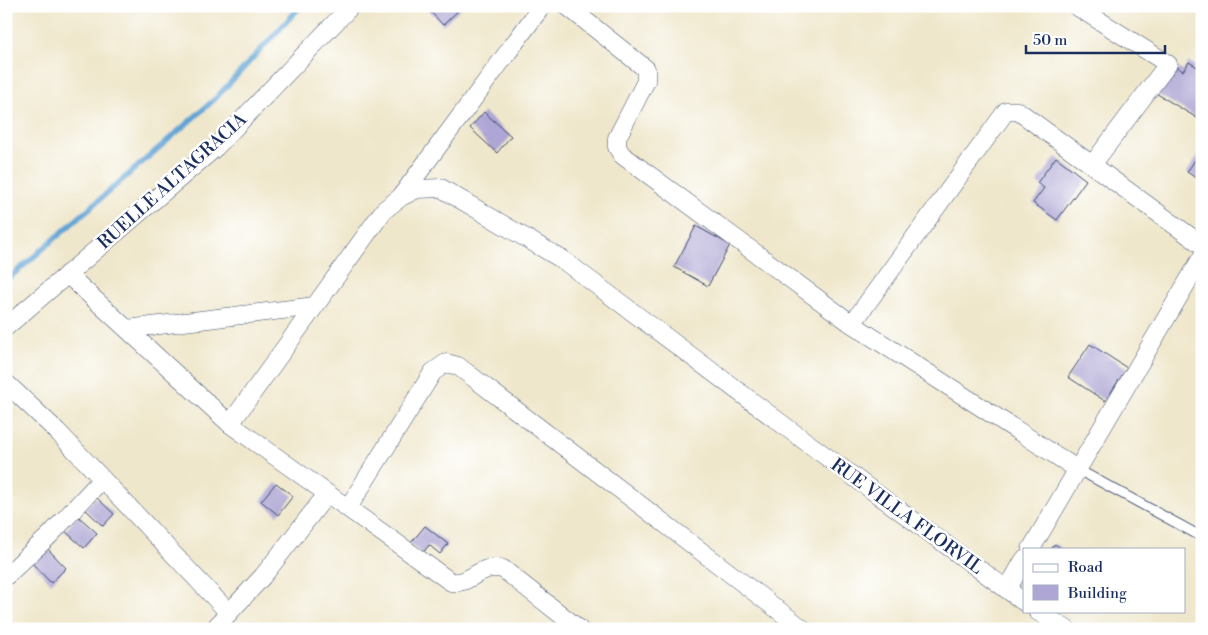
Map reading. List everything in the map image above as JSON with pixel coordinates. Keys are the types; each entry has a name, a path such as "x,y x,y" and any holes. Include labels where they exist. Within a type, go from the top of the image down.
{"street":[{"name":"RUELLE ALTAGRACIA","path":"6,327 216,146 351,6"},
{"path":"230,424 384,210 401,197 542,6"},
{"path":"567,6 646,69 646,81 617,138 619,151 852,324 1078,469"},
{"path":"1076,6 1168,64 1092,165"},
{"path":"852,324 1006,111 1018,111 1202,245"},
{"name":"RUE VILLA FLORVIL","path":"401,197 417,189 441,188 563,260 790,430 1008,588 1023,601"},
{"path":"1032,548 1202,257"},
{"path":"68,274 230,424 451,582 462,581 488,567 504,569 579,629"},
{"path":"127,329 315,306"},
{"path":"348,508 432,372 446,363 458,366 803,629"},
{"path":"6,383 229,613"},
{"path":"6,576 50,535 102,480"},
{"path":"214,629 263,576 327,494"},
{"path":"1008,588 1023,562"},
{"path":"1039,612 1066,629"}],"lane":[{"path":"1078,469 1202,537"}],"building":[{"path":"425,6 457,6 460,9 443,25"},
{"path":"1189,62 1202,70 1202,121 1154,92 1171,64 1183,71"},
{"path":"484,112 511,136 497,153 470,128"},
{"path":"1202,150 1202,182 1187,172"},
{"path":"1056,157 1086,180 1057,220 1033,203 1044,188 1037,183"},
{"path":"696,226 730,245 708,286 674,267"},
{"path":"1090,344 1127,368 1105,401 1068,377"},
{"path":"276,483 293,496 278,515 261,501"},
{"path":"96,497 114,514 103,526 85,509"},
{"path":"78,516 97,533 84,548 65,531"},
{"path":"425,526 448,544 440,554 429,545 422,554 410,544"},
{"path":"1055,544 1061,548 1052,548"},
{"path":"46,547 66,568 51,583 31,562"}],"waterway":[{"path":"6,281 215,99 301,6"}]}
